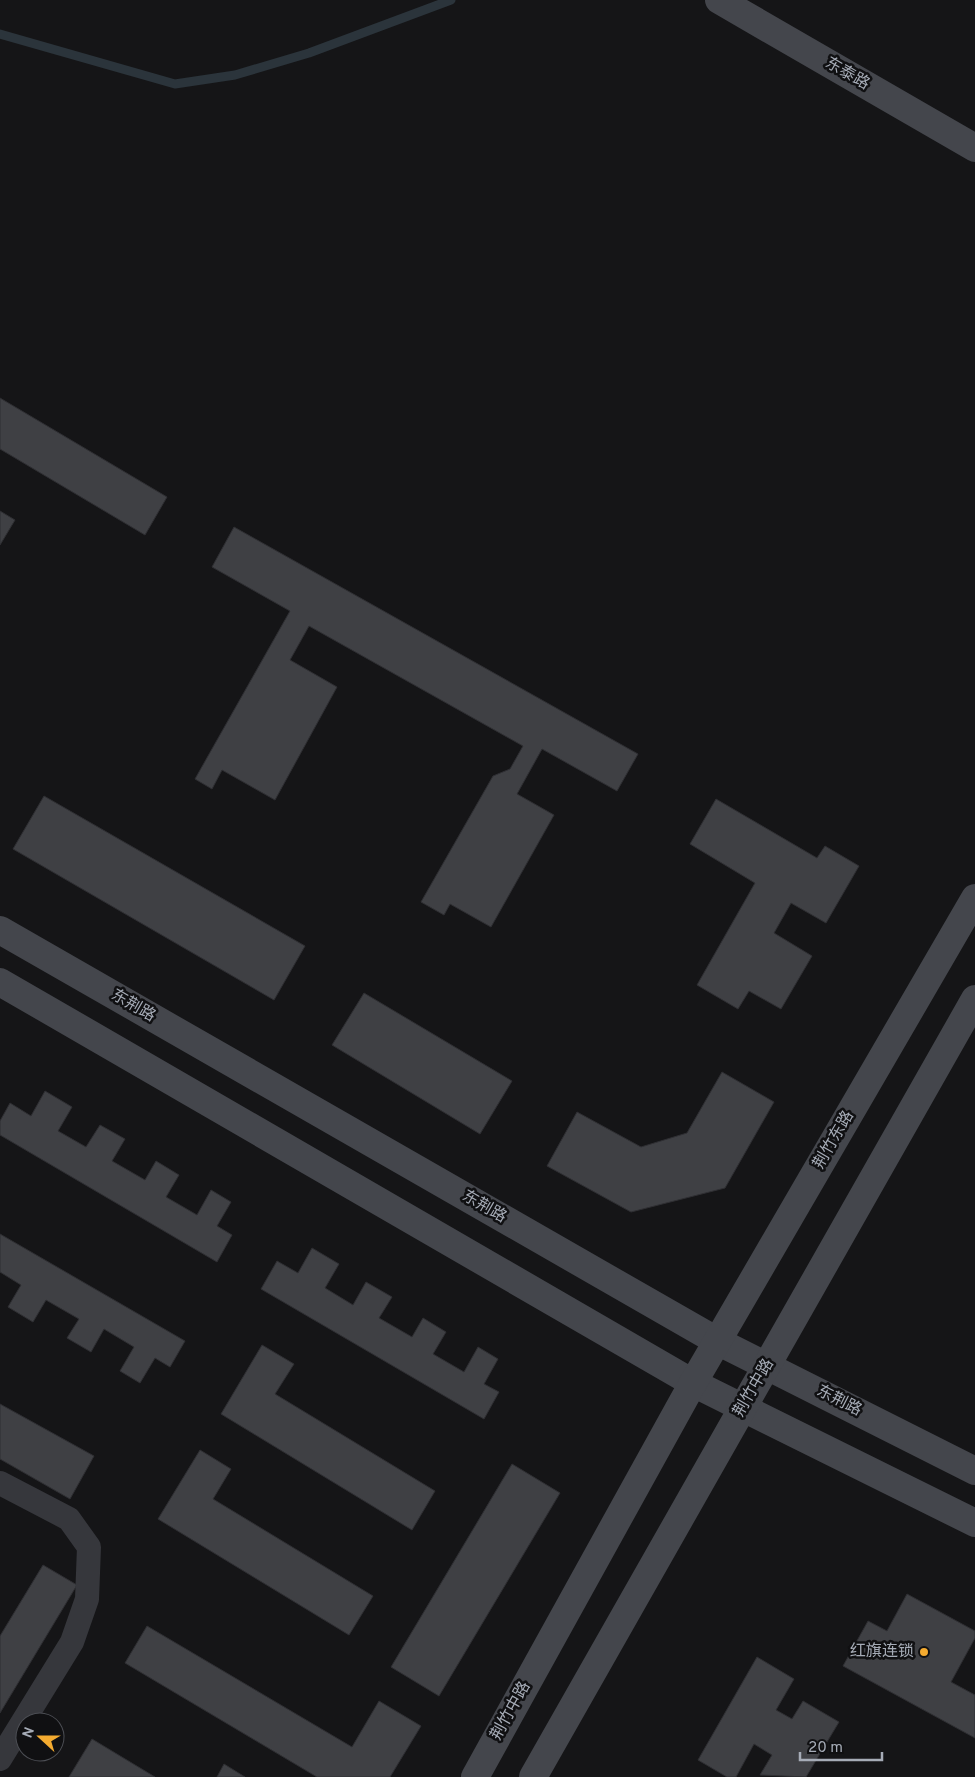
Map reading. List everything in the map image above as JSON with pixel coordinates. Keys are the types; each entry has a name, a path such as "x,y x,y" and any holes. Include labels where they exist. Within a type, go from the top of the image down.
{"street":[{"name":"东泰路","path":"719,0 975,148"},
{"name":"荆竹东路","path":"692,1383 975,898"},
{"name":"东荆路","path":"0,930 717,1341 975,1471"},
{"path":"0,982 692,1383 975,1523"},
{"name":"荆竹中路","path":"533,1777 975,999"},
{"name":"荆竹中路","path":"475,1777 692,1383"},
{"path":"0,1483 69,1519 89,1547 88,1599 72,1642 0,1759"}],"building":[{"path":"0,398 167,497 145,535 0,449"},
{"path":"0,511 15,520 0,545"},
{"path":"234,527 638,754 617,791 542,749 517,794 554,815 491,927 450,904 444,915 421,902 493,776 510,769 523,746 309,626 290,660 337,687 275,800 222,770 212,789 195,779 290,611 212,567"},
{"path":"44,796 305,946 274,1000 13,849"},
{"path":"716,799 817,858 825,846 859,866 826,923 791,903 774,933 812,956 781,1009 749,991 738,1009 697,985 755,883 690,844"},
{"path":"364,993 512,1081 480,1134 332,1045"},
{"path":"722,1072 774,1102 725,1188 631,1212 547,1166 577,1112 641,1147 687,1133"},
{"path":"45,1091 72,1107 58,1131 86,1147 100,1125 125,1139 112,1161 145,1180 156,1161 179,1175 166,1197 197,1215 211,1190 231,1202 217,1226 232,1235 217,1262 0,1135 0,1121 10,1103 31,1116"},
{"path":"0,1234 185,1341 170,1367 155,1358 140,1383 120,1371 134,1347 104,1329 91,1352 67,1338 79,1319 46,1300 33,1322 8,1307 21,1285 0,1272"},
{"path":"312,1248 339,1264 325,1288 353,1305 366,1282 392,1297 379,1318 412,1337 423,1318 446,1332 433,1354 464,1372 478,1347 498,1359 484,1384 499,1392 484,1419 261,1289 277,1261 298,1273"},
{"path":"262,1345 294,1364 275,1394 435,1491 412,1530 221,1414"},
{"path":"0,1404 94,1456 70,1499 0,1459"},
{"path":"200,1450 231,1469 213,1499 373,1596 349,1635 158,1519"},
{"path":"512,1464 560,1493 439,1696 391,1667"},
{"path":"43,1565 77,1585 0,1713 0,1636"},
{"path":"907,1594 975,1631 975,1638 951,1682 975,1695 975,1738 843,1666 868,1621 887,1631"},
{"path":"147,1626 352,1747 379,1701 421,1726 390,1777 317,1777 125,1663"},
{"path":"757,1657 794,1679 776,1710 792,1719 803,1701 839,1722 806,1777 760,1775 772,1755 754,1744 736,1777 727,1777 698,1760"},
{"path":"92,1739 155,1777 69,1777"},
{"path":"224,1764 245,1777 217,1777"}],"waterway":[{"path":"0,34 175,84 235,75 309,53 451,0"}],"place":[{"name":"红旗连锁","path":"924,1652"}]}
